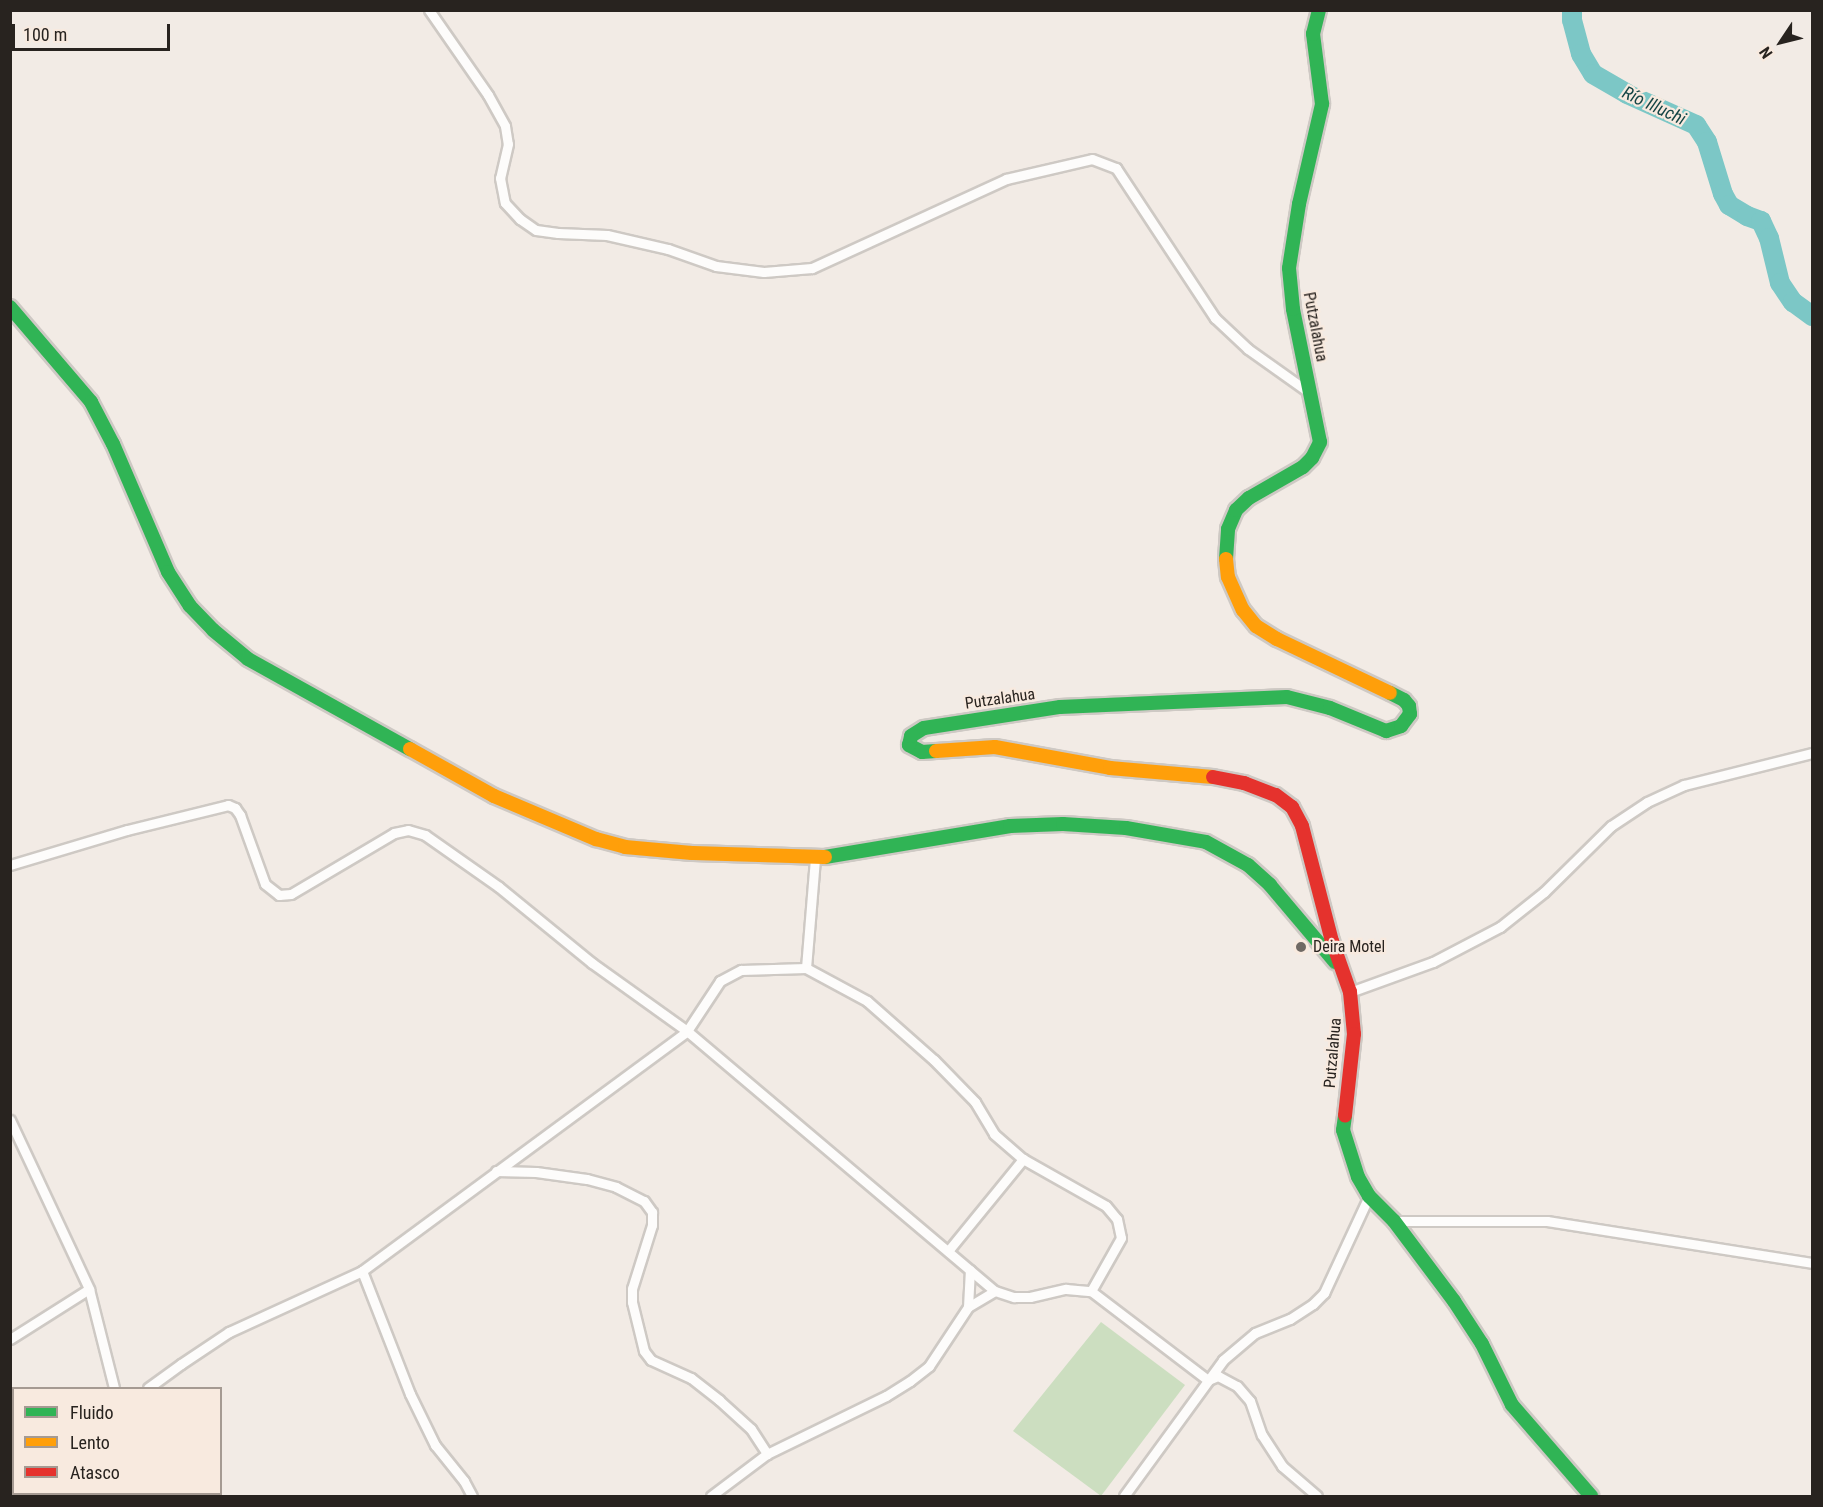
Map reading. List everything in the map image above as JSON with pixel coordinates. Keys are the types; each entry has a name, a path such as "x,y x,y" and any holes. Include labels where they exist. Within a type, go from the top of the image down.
{"street":[{"path":"429,10 488,95 505,126 508,144 500,178 505,203 520,219 536,230 607,235 668,249 725,267 764,272 812,268 1006,179 1092,159 1116,168 1215,318 1248,349 1312,394"},
{"name":"Putzalahua","path":"1319,10 1314,42 1322,104 1299,204 1289,268 1293,309 1320,441 1318,449 1303,467 1249,498 1236,510 1228,529 1225,548 1228,577 1243,610 1256,626 1277,639 1404,700 1411,710 1401,726 1386,731 1330,708 1287,697 1060,707 982,717 924,728 914,733 909,742 915,750 922,752 994,747 1110,768 1193,774 1244,783 1276,795 1292,807 1302,826 1324,913 1350,992 1354,1034 1343,1130 1358,1177 1369,1196 1394,1221 1454,1301 1482,1344 1512,1405 1591,1497"},
{"path":"10,306 90,402 113,444 168,572 190,606 213,630 248,659 494,796 596,839 625,847 692,853 814,859 1010,826 1063,824 1126,828 1206,842 1238,857 1259,875 1342,970"},
{"path":"1350,992 1433,962 1500,927 1544,892 1604,832 1647,802 1696,782 1812,753"},
{"path":"10,865 128,830 228,806 236,808 240,815 265,884 279,895 291,894 394,833 408,830 425,835 499,887 592,963 687,1031 995,1291 1014,1297 1029,1297 1066,1289 1091,1291 1208,1380"},
{"path":"806,968 814,859"},
{"path":"151,1387 180,1364 229,1332 362,1271 687,1031 720,981 741,970 806,968 867,1000 975,1102 994,1134 1023,1158 1106,1206 1116,1219 1121,1238 1091,1291"},
{"path":"10,1120 89,1289 114,1387"},
{"path":"948,1251 1023,1158"},
{"path":"496,1171 536,1172 587,1179 616,1187 644,1201 652,1212 652,1226 632,1289 632,1302 644,1351 651,1360 691,1378 719,1400 751,1429 767,1454"},
{"path":"1124,1497 1224,1360 1254,1333 1290,1319 1313,1304 1324,1293 1369,1196"},
{"path":"1394,1221 1547,1221 1812,1263"},
{"path":"968,1307 970,1270"},
{"path":"362,1271 415,1404 435,1445 464,1481 472,1497"},
{"path":"10,1339 89,1289"},
{"path":"711,1497 767,1454 886,1396 910,1381 929,1366 968,1307 995,1291"},
{"path":"1208,1380 1218,1377 1237,1386 1250,1401 1262,1435 1282,1466 1317,1497"}],"green space":[{"path":"1101,1322 1185,1385 1101,1496 1013,1431"}],"waterway":[{"name":"Río Illuchi","path":"1572,10 1572,20 1581,54 1593,74 1627,94 1696,125 1707,142 1723,194 1729,205 1761,221 1769,238 1780,283 1793,302 1812,316"}],"traffic: fast":[{"path":"1226,559 1228,529 1236,510 1249,498 1303,467 1312,458 1320,442 1293,309 1289,268 1299,204 1322,104 1313,34 1319,10"},
{"path":"10,307 91,402 113,444 168,572 190,606 213,630 248,659 410,749"},
{"path":"936,751 922,752 909,745 911,736 924,728 1060,707 1287,697 1330,708 1386,731 1401,726 1410,714 1409,706 1404,700 1390,693"},
{"path":"825,857 1010,826 1063,824 1126,828 1206,842 1248,865 1270,885 1335,962"},
{"path":"1345,1116 1343,1130 1358,1177 1369,1196 1394,1221 1454,1301 1482,1344 1512,1405 1591,1496"}],"traffic: slow":[{"path":"1226,559 1228,577 1243,610 1256,626 1277,639 1390,693"},
{"path":"936,751 995,747 1110,768 1213,777"},
{"path":"410,749 494,796 596,839 625,847 692,853 825,857"}],"traffic: jam":[{"path":"1213,777 1244,783 1276,795 1292,807 1302,826 1332,941 1350,992 1354,1034 1345,1116"}],"place":[{"name":"Deira Motel","path":"1301,947"}]}
